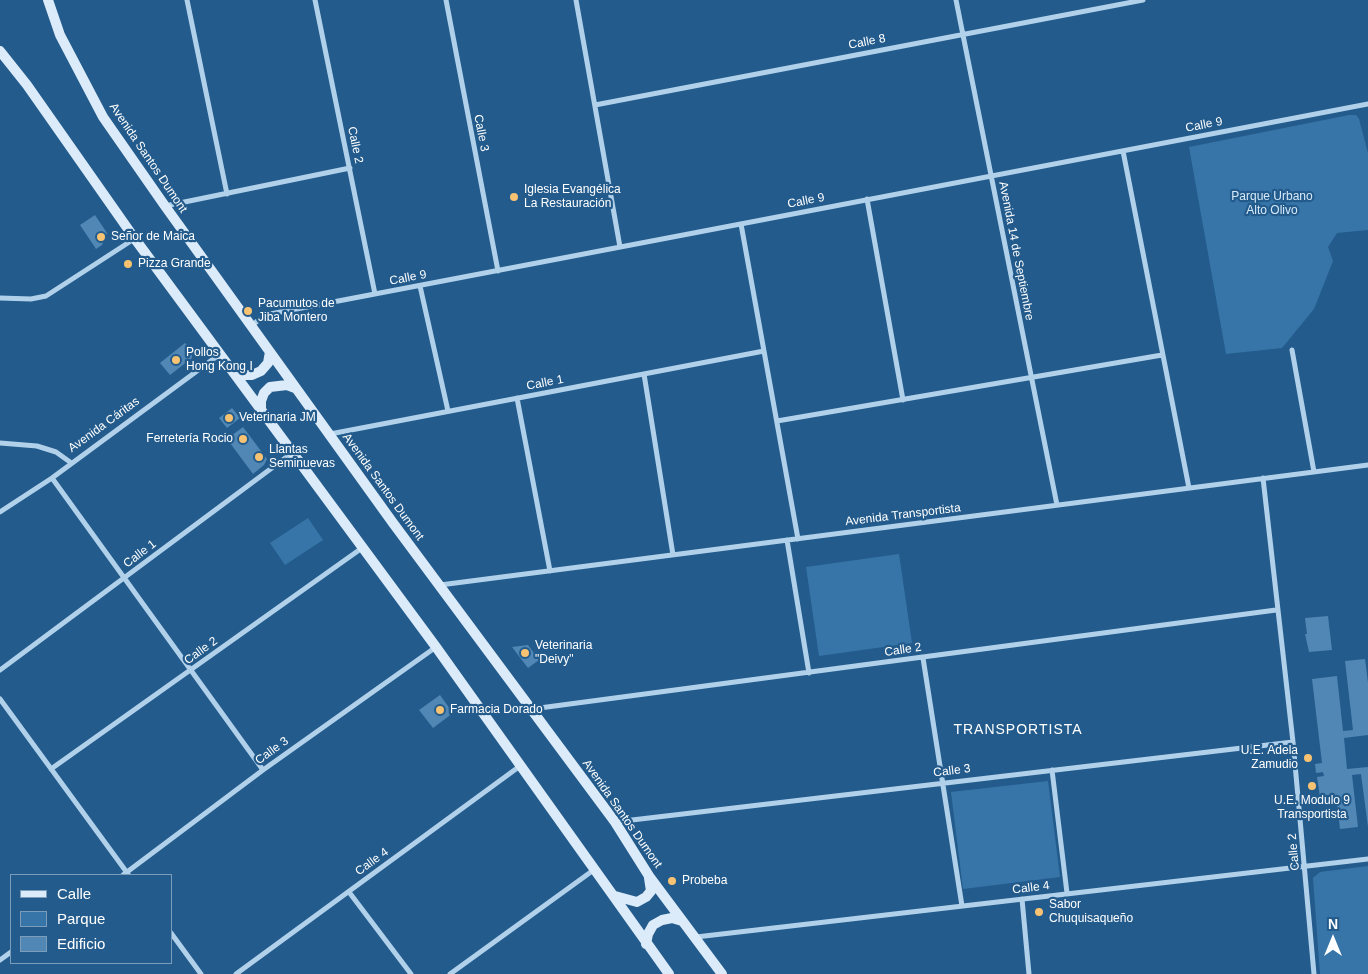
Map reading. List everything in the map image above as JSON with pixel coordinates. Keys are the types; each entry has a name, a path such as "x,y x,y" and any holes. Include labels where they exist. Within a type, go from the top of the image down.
{"main road":[{"name":"Avenida Santos Dumont","path":"48,0 60,35 103,116 165,206 295,388 614,822 649,876 722,974"},
{"path":"0,51 33,92 135,239 436,647 669,974"},
{"path":"232,369 246,375 261,371 268,363 270,352"},
{"path":"261,410 264,393 270,387 287,384 295,388"},
{"path":"615,896 637,902 646,897 651,891 649,876"},
{"path":"646,944 648,934 653,925 662,920 672,918 682,921"}],"street":[{"path":"187,0 226,194"},
{"name":"Calle 2","path":"315,0 375,294"},
{"name":"Calle 3","path":"446,0 498,271"},
{"path":"576,0 620,247"},
{"name":"Avenida 14 de Septiembre","path":"956,0 1057,505"},
{"name":"Calle 8","path":"595,105 1143,0"},
{"name":"Calle 9","path":"251,326 265,315 1368,105"},
{"path":"1123,151 1162,355 1190,488"},
{"path":"165,206 350,168"},
{"path":"868,199 903,400"},
{"path":"741,224 798,539"},
{"path":"0,298 30,299 46,296 135,239"},
{"path":"420,286 448,412"},
{"path":"1292,350 1314,472"},
{"name":"Calle 1","path":"329,434 764,351"},
{"name":"Avenida Cáritas","path":"0,512 52,478 70,462 220,354"},
{"path":"777,422 1162,355"},
{"path":"644,374 673,555"},
{"path":"517,398 550,571"},
{"path":"0,443 37,446 56,452 70,462"},
{"name":"Calle 1","path":"0,670 292,453"},
{"name":"Avenida Transportista","path":"440,585 1368,464"},
{"path":"52,478 263,770"},
{"name":"Calle 2","path":"1263,478 1276,610 1293,742 1314,974"},
{"path":"787,540 809,673"},
{"name":"Calle 2","path":"51,769 362,548"},
{"name":"Calle 2","path":"532,709 1276,610"},
{"name":"Calle 3","path":"126,874 263,770 436,647"},
{"path":"923,658 962,906"},
{"path":"0,699 126,874"},
{"name":"Calle 3","path":"614,822 1293,742"},
{"name":"Calle 4","path":"236,974 520,766"},
{"path":"1052,770 1067,893"},
{"name":"Calle 4","path":"696,937 1368,859"},
{"path":"450,974 595,869"},
{"path":"349,892 411,974"},
{"path":"1022,899 1030,974"},
{"path":"172,934 201,974"}],"green space":[{"name":"Parque Urbano Alto Olivo","path":"1356,115 1359,119 1368,153 1368,230 1337,233 1328,247 1333,261 1314,309 1282,348 1226,354 1189,147"},
{"path":"308,518 323,540 285,565 270,543"},
{"path":"899,554 912,643 819,656 806,567"},
{"path":"1048,781 1060,877 963,889 951,792"},
{"path":"1368,866 1368,974 1320,974 1313,878 1320,872"}],"building":[{"path":"95,215 107,233 102,245 96,249 80,225"},
{"name":"Pollos Hong Kong I","path":"185,343 192,351 192,358 170,375 160,363"},
{"name":"Veterinaria JM","path":"232,408 240,418 227,428 219,418"},
{"path":"243,427 267,459 264,465 253,474 227,439"},
{"path":"1328,616 1332,650 1309,652 1305,634 1307,634 1305,618"},
{"name":"Veterinaria \"Deivy\"","path":"528,645 539,660 528,668 512,647"},
{"path":"1365,659 1368,683 1368,735 1344,738 1347,769 1368,767 1368,827 1361,774 1352,775 1358,827 1340,829 1336,795 1320,797 1317,777 1324,776 1323,772 1316,773 1315,764 1322,763 1312,679 1337,676 1343,731 1353,730 1345,661"},
{"path":"440,695 453,713 433,728 419,710"}],"place":[{"name":"Iglesia Evangélica La Restauración","path":"514,197"},
{"name":"Señor de Maica","path":"101,237"},
{"name":"Pizza Grande","path":"128,264"},
{"name":"Pacumutos de Jiba Montero","path":"248,311"},
{"name":"Pollos Hong Kong I","path":"176,360"},
{"name":"Veterinaria JM","path":"229,418"},
{"name":"Ferretería Rocio","path":"243,439"},
{"name":"Llantas Seminuevas","path":"259,457"},
{"name":"Veterinaria \"Deivy\"","path":"525,653"},
{"name":"Farmacia Dorado","path":"440,710"},
{"name":"U.E. Adela Zamudio","path":"1308,758"},
{"name":"U.E. Modulo 9 Transportista","path":"1312,786"},
{"name":"Probeba","path":"672,881"},
{"name":"Sabor Chuquisaqueño","path":"1039,912"}],"district":[{"name":"TRANSPORTISTA","path":"1018,730"}]}
